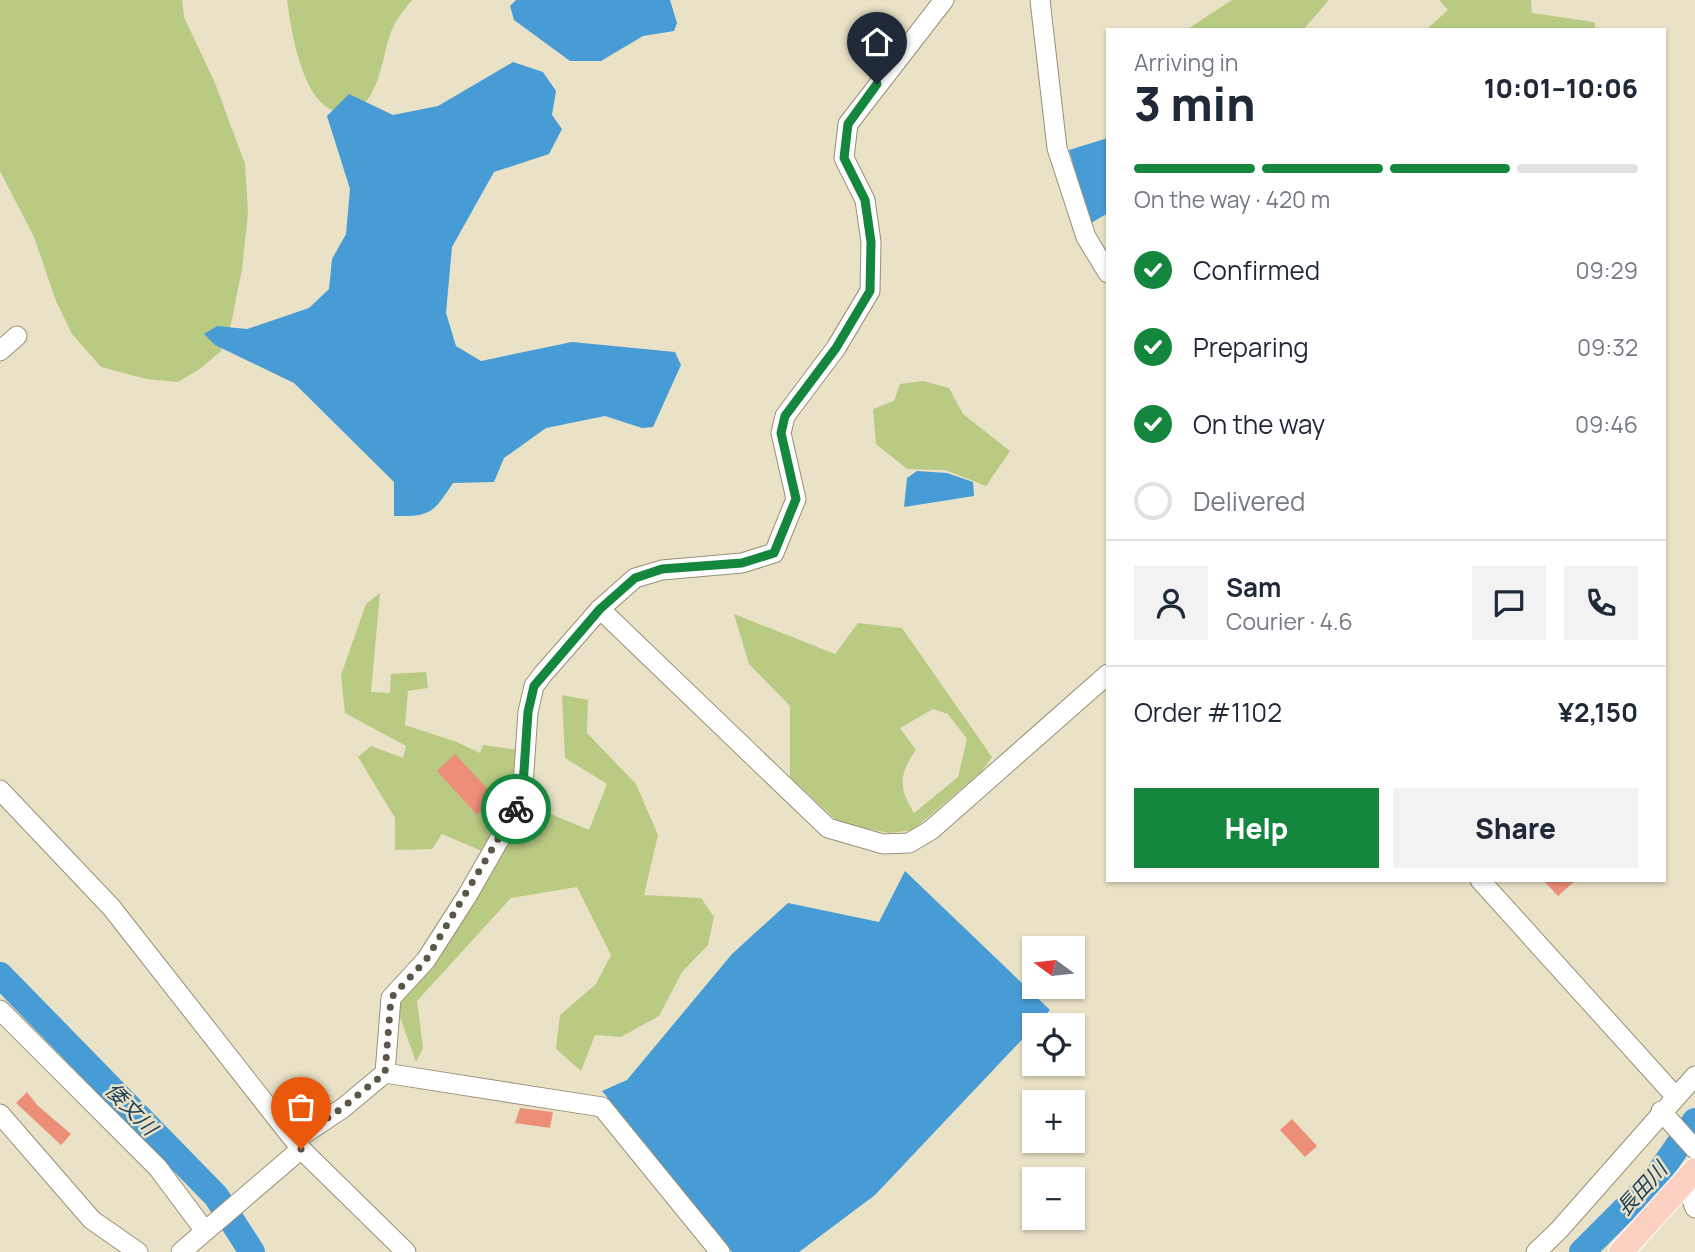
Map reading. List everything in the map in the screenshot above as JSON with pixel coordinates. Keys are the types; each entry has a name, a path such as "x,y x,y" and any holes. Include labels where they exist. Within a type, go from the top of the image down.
{"main road":[{"path":"1621,1252 1688,1178"}],"street":[{"path":"181,1252 298,1144 385,1073 391,998 426,960 467,896 522,800 528,712 534,686 600,609 635,578 662,569 742,563 774,553 796,499 781,433 785,416 836,348 870,291 871,242 865,200 844,158 848,124 944,0"},
{"path":"1041,0 1057,148 1086,237 1106,270"},
{"path":"0,351 17,336"},
{"path":"600,609 828,828 883,844 909,843 931,830 1106,676"},
{"path":"0,790 111,907 298,1144 405,1252"},
{"path":"1482,882 1676,1097"},
{"path":"0,1010 158,1168 207,1229"},
{"path":"385,1073 602,1107 720,1252"},
{"path":"1536,1252 1568,1221 1661,1111 1695,1076"},
{"path":"1661,1111 1695,1149"},
{"path":"0,1114 92,1220 138,1252"},
{"path":"1688,1178 1695,1208"}],"green space":[{"path":"0,0 182,0 184,17 215,83 245,164 248,213 242,269 231,324 221,351 178,382 146,379 101,367 72,334 56,301 34,237 0,171"},
{"path":"287,0 412,0 393,28 376,83 361,106 345,112 331,109 319,100 309,86 296,49"},
{"path":"1232,0 1329,0 1305,28 1189,28"},
{"path":"1439,0 1531,0 1532,13 1594,22 1596,28 1428,28 1448,10"},
{"path":"923,381 949,388 963,414 1010,451 986,486 945,470 907,469 876,444 873,409 894,401 900,384"},
{"path":"380,593 371,692 390,693 391,674 426,672 428,688 408,691 405,725 457,742 480,753 483,745 518,750 529,805 589,830 607,784 565,758 562,695 588,700 587,733 636,784 658,835 644,895 701,898 714,917 708,945 682,972 659,1016 621,1037 595,1035 581,1071 556,1049 560,1015 596,984 611,955 577,887 511,898 417,1001 423,1048 416,1062 395,1003 496,857 442,834 432,849 395,850 395,818 358,757 371,746 403,758 406,746 345,713 341,675 366,604"},
{"path":"734,614 835,654 858,623 902,628 992,757 982,771 913,830 889,833 839,823 790,777 790,706 749,664","holes":["933,709 948,714 967,739 958,777 914,813 905,796 903,782 906,767 916,750 900,728"]}],"water":[{"path":"516,0 670,0 677,23 674,31 643,36 601,61 570,61 514,20 510,6"},
{"path":"513,62 543,72 556,91 552,115 562,129 549,154 494,172 452,247 446,313 456,346 481,361 572,342 675,352 681,365 653,427 642,428 605,416 546,428 504,458 494,482 453,483 441,501 430,511 424,514 394,516 394,482 294,383 215,345 204,334 217,326 247,329 309,308 329,289 332,259 346,234 350,189 327,116 349,94 393,115 438,106"},
{"path":"1106,139 1106,214 1091,223 1069,150"},
{"path":"917,471 947,473 973,482 974,496 904,507 907,478"},
{"path":"905,871 1022,983 1022,999 1039,999 1050,1010 1047,1013 1022,1013 1022,1040 875,1195 799,1252 732,1252 602,1091 627,1080 732,954 788,903 879,922"}],"building":[{"path":"455,754 495,797 477,815 437,771"},
{"path":"1545,882 1574,882 1558,896"},
{"path":"27,1092 37,1105 71,1134 61,1145 16,1103"},
{"path":"520,1108 553,1112 550,1128 515,1123"},
{"path":"1292,1119 1317,1146 1305,1157 1280,1130"}],"waterway":[{"name":"倭文川","path":"0,975 216,1196 252,1252"},
{"name":"長田川","path":"1582,1252 1655,1179 1695,1121"}],"way so far":[{"path":"301,1149 295,1140 342,1108 385,1073 391,998 426,960 467,896 516,809"}],"route":[{"path":"516,809 522,800 528,712 534,686 600,609 635,578 662,569 742,563 774,553 796,499 781,433 785,416 836,348 870,291 871,242 865,200 844,158 848,124 877,84"}]}
